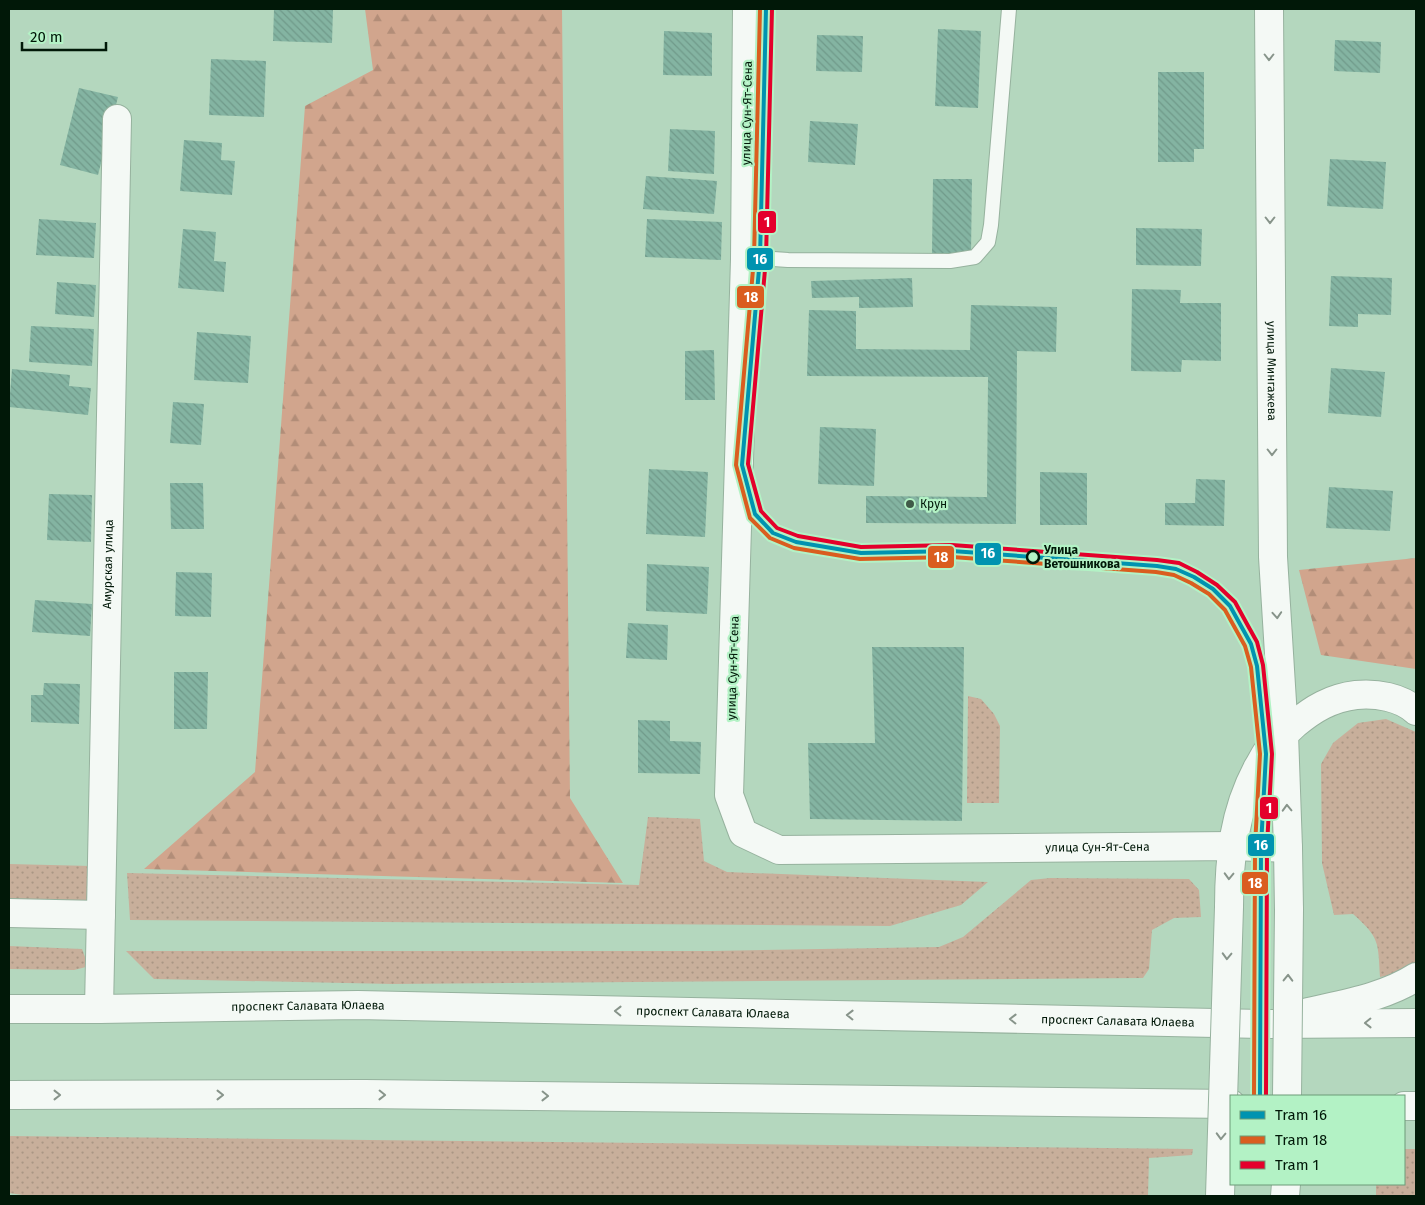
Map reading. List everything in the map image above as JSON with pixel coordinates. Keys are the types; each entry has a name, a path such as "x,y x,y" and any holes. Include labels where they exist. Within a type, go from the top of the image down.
{"main road":[{"name":"улица Сун-Ят-Сена","path":"747,9 745,259 729,795 743,833 779,850 1232,846 1288,848"},
{"name":"улица Мингажева","path":"1269,9 1273,557 1284,734 1289,910 1286,1095"},
{"name":"Амурская улица","path":"99,1010 117,119"},
{"path":"1220,1196 1229,872 1237,817 1254,775 1270,748 1309,712 1340,697 1365,694 1390,697 1411,706 1416,711"},
{"path":"9,913 101,915"},
{"path":"1262,1024 1376,995 1401,987 1416,977"},
{"name":"проспект Салавата Юлаева","path":"9,1009 99,1010 358,1005 1262,1024 1416,1023"},
{"path":"9,1095 375,1094 1230,1104"}],"lane":[{"path":"745,259 950,261 975,257 988,242 991,225 1009,9"}],"shaded area":[{"path":"968,696 981,699 994,714 1000,726 999,803 967,803"},
{"path":"1386,719 1416,732 1416,961 1406,972 1380,977 1378,948 1373,935 1353,914 1334,915 1322,863 1321,764 1333,743 1358,723"},
{"path":"648,817 700,819 704,861 727,872 988,882 961,905 890,926 130,920 127,873 639,885"},
{"path":"9,864 92,866 92,910 9,908"},
{"path":"1050,878 1189,879 1199,890 1201,917 1174,918 1152,930 1149,969 1143,978 392,984 154,979 126,951 711,951 939,947 963,937 1031,880"},
{"path":"9,946 82,949 86,967 74,970 9,969"},
{"path":"9,1136 1193,1149 1192,1155 1149,1158 1148,1196 29,1196 9,1193"},
{"path":"1405,1149 1416,1149 1416,1196 1376,1196 1376,1185 1405,1185"}],"green space":[{"path":"365,9 562,9 570,798 623,883 144,869 255,772 305,106 373,70"},
{"path":"1416,558 1416,669 1321,655 1299,570"}],"building":[{"path":"274,9 333,10 332,43 273,41"},
{"path":"938,29 981,31 978,108 935,106"},
{"path":"664,31 712,33 712,76 663,75"},
{"path":"817,35 863,36 862,72 816,71"},
{"path":"1335,40 1381,42 1380,73 1334,71"},
{"path":"211,59 266,61 264,117 209,115"},
{"path":"1158,72 1204,72 1204,149 1194,149 1194,162 1158,162"},
{"path":"79,88 118,97 98,175 60,165"},
{"path":"810,121 858,124 855,165 808,162"},
{"path":"670,129 715,131 714,174 668,171"},
{"path":"184,140 222,143 221,160 235,161 232,195 180,191"},
{"path":"1330,159 1386,162 1383,209 1327,206"},
{"path":"646,176 717,181 714,214 643,209"},
{"path":"933,179 972,179 971,254 932,253"},
{"path":"39,219 96,223 94,258 36,255"},
{"path":"647,219 722,222 721,260 645,257"},
{"path":"1136,228 1202,229 1201,266 1136,265"},
{"path":"183,229 216,232 214,261 226,262 224,292 178,288"},
{"path":"1331,276 1392,278 1391,315 1358,314 1358,327 1329,326"},
{"path":"912,278 913,307 859,308 859,297 812,298 811,281"},
{"path":"57,282 96,285 94,317 55,314"},
{"path":"1132,289 1181,290 1180,303 1221,303 1221,361 1182,360 1181,372 1131,371"},
{"path":"971,305 1057,307 1056,352 1017,351 1016,524 866,523 866,496 987,497 988,377 807,376 809,310 856,311 856,349 970,350"},
{"path":"31,326 94,329 92,366 29,362"},
{"path":"197,332 251,336 248,383 194,380"},
{"path":"714,350 715,400 685,400 685,351"},
{"path":"1331,368 1385,372 1381,417 1328,413"},
{"path":"12,369 70,375 69,386 91,388 88,415 9,407"},
{"path":"173,402 204,404 201,445 170,443"},
{"path":"820,427 876,429 874,486 818,484"},
{"path":"649,469 708,472 705,537 646,534"},
{"path":"1040,472 1087,473 1087,525 1040,525"},
{"path":"1196,479 1225,480 1224,526 1165,525 1165,503 1195,503"},
{"path":"170,483 203,483 204,529 171,529"},
{"path":"1329,487 1393,491 1390,531 1326,528"},
{"path":"49,494 92,495 91,542 47,540"},
{"path":"647,564 709,567 707,614 646,611"},
{"path":"176,572 212,573 211,617 175,616"},
{"path":"35,600 92,604 90,636 32,632"},
{"path":"628,623 668,625 667,660 626,658"},
{"path":"872,647 964,647 962,821 810,819 808,743 875,743"},
{"path":"174,672 208,672 207,729 174,729"},
{"path":"44,683 80,684 79,724 31,722 31,695 43,695"},
{"path":"638,720 670,721 670,741 701,742 700,774 638,773"}],"tram line":[{"name":"18","path":"760,9 754,258 736,465 750,518 770,538 794,548 860,559 952,557 1156,572 1174,575 1209,594 1225,610 1245,646 1251,667 1260,754 1255,846 1254,1095"},
{"name":"16","path":"766,9 760,258 742,465 755,514 773,533 796,542 861,553 952,551 1176,569 1194,577 1213,589 1230,606 1251,644 1257,666 1266,754 1261,846 1260,1095"},
{"name":"1","path":"772,9 766,258 748,464 761,511 777,528 798,536 861,547 952,545 1179,563 1217,585 1235,602 1257,642 1263,665 1272,754 1267,846 1266,1095"}],"place":[{"name":"Крун","path":"910,504"},
{"name":"Улица Ветошникова","path":"1033,557"}]}
